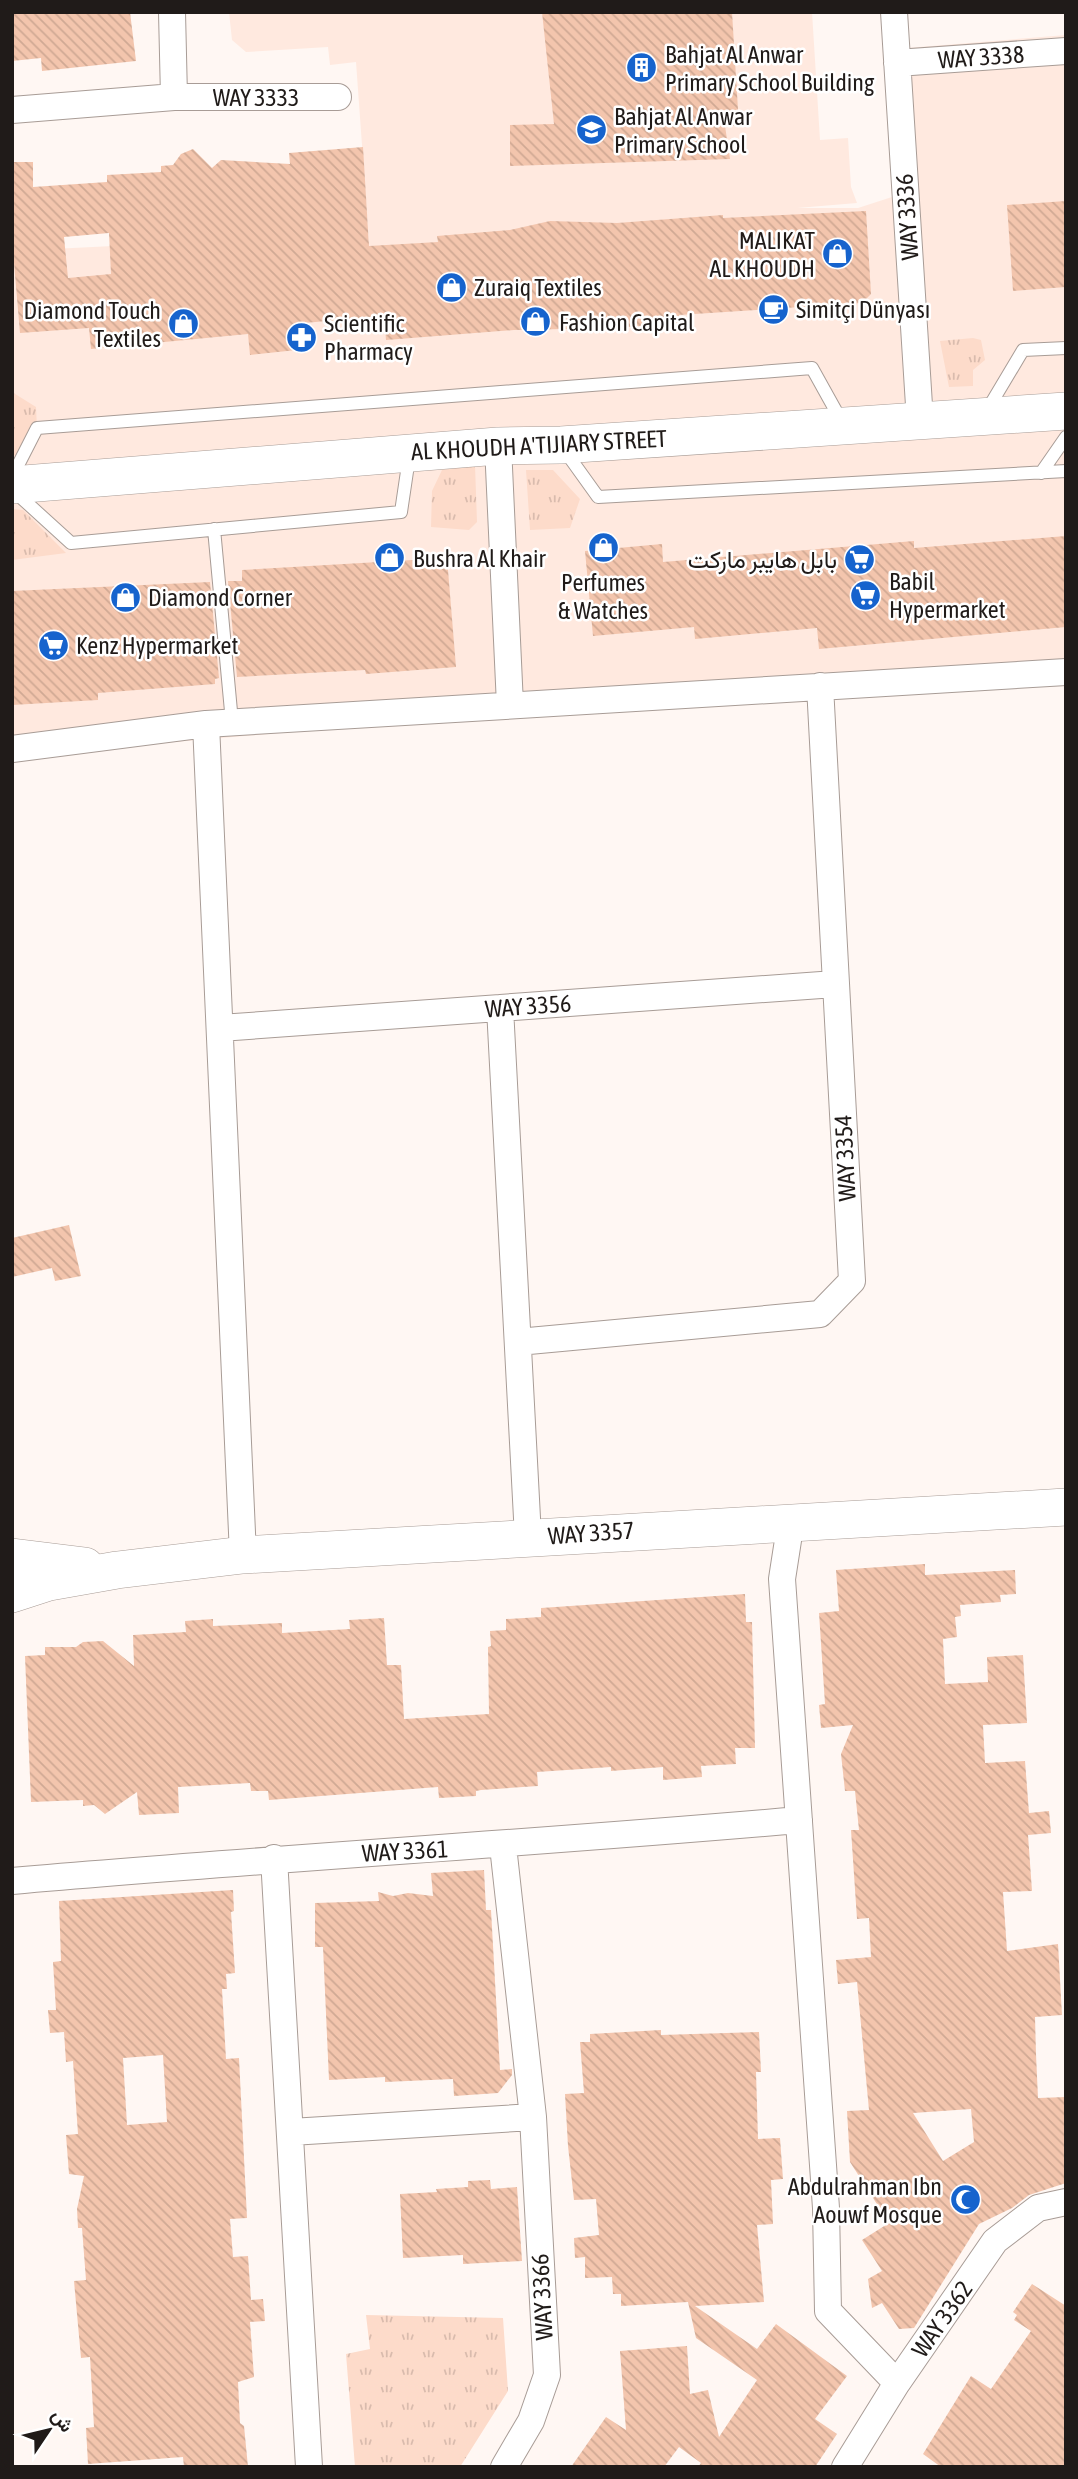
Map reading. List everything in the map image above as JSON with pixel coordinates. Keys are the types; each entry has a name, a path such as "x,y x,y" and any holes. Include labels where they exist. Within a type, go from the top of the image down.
{"street":[{"path":"172,12 174,97"},
{"name":"WAY 3336","path":"894,12 920,421"},
{"name":"WAY 3338","path":"897,62 1066,51"},
{"name":"WAY 3333","path":"12,110 174,97 338,97"},
{"name":"AL KHOUDH A'TIJIARY STREET","path":"12,487 498,446 561,445 1066,411"},
{"path":"498,446 510,705"},
{"path":"12,750 219,723 1066,672"},
{"name":"WAY 3354","path":"518,1342 820,1314 852,1281 820,687"},
{"path":"219,723 220,1028 243,1555"},
{"name":"WAY 3356","path":"220,1028 835,984"},
{"path":"500,1008 528,1537"},
{"name":"WAY 3357","path":"12,1594 49,1582 117,1570 243,1555 1066,1507"},
{"path":"791,1521 782,1579 826,2208 828,2311 898,2383"},
{"name":"WAY 3357","path":"12,1557 117,1570"},
{"name":"WAY 3361","path":"12,1881 274,1858 503,1846 799,1820"},
{"name":"WAY 3366","path":"503,1846 533,2117 547,2375 531,2421 503,2467"},
{"path":"274,1858 309,2467"},
{"path":"291,2132 533,2117"},
{"name":"WAY 3362","path":"845,2467 898,2383 995,2241 1038,2208 1066,2202"}],"lane":[{"path":"983,416 1023,350 1066,348"},
{"path":"12,477 37,428 812,368 844,426"},
{"path":"1041,473 1066,437"},
{"path":"561,445 598,497 1066,471"},
{"path":"12,487 71,543 401,512 410,453"},
{"path":"214,529 219,723"}],"shaded area":[{"path":"229,12 812,12 820,140 848,138 851,187 857,203 797,208 858,208 892,197 883,50 1066,35 1066,682 477,716 12,756 12,251 254,239 369,242 356,62 330,65 328,47 246,52 232,40"}],"green space":[{"path":"973,338 981,340 985,360 973,370 973,386 949,387 940,341"},
{"path":"12,392 36,407 37,428 17,455 12,456"},
{"path":"475,465 477,522 469,530 431,527 432,491 442,470"},
{"path":"526,470 553,470 580,499 570,528 530,530"},
{"path":"12,509 23,510 66,553 12,560"},
{"path":"366,2315 503,2318 508,2391 460,2467 355,2467 346,2354 370,2349"}],"building":[{"path":"12,12 130,12 136,61 42,71 41,58 12,61"},
{"name":"Bahjat Al Anwar Primary School Building","path":"542,12 732,12 739,126 725,126 730,159 510,166 510,125 554,124"},
{"path":"363,147 369,246 438,242 437,236 510,230 550,221 617,223 723,215 723,218 866,211 871,294 862,303 679,315 680,323 617,328 514,330 386,340 384,316 304,323 306,349 250,355 248,334 91,349 89,328 20,333 12,239 12,162 33,162 33,187 107,182 107,175 161,172 161,166 173,165 181,154 193,149 212,168 221,160 290,164 289,153","holes":["109,233 111,274 68,278 64,237"]},
{"path":"1066,201 1066,287 1013,291 1007,205"},
{"path":"1066,536 1066,627 819,649 817,628 695,639 694,627 593,636 585,551 662,544 663,562 914,541 914,548"},
{"path":"447,558 456,667 366,674 365,670 237,677 228,581 242,581 242,570"},
{"path":"210,582 219,678 215,679 215,684 98,693 98,700 12,705 12,591"},
{"path":"69,1225 81,1276 55,1281 52,1268 12,1277 12,1238"},
{"path":"925,1564 925,1575 1015,1570 1016,1594 1000,1595 1001,1602 960,1605 961,1616 955,1617 957,1637 943,1639 945,1684 988,1682 987,1657 1023,1655 1027,1723 983,1725 985,1763 1025,1761 1029,1813 1049,1811 1051,1833 1028,1835 1032,1891 1003,1892 1007,1951 1058,1944 1062,2015 1035,2017 1036,2054 1038,2098 1066,2097 1066,2183 1029,2195 1012,2208 979,2224 914,2328 899,2329 882,2303 872,2308 868,2279 882,2271 862,2240 889,2223 850,2162 847,2111 869,2110 857,1982 838,1984 836,1960 871,1957 869,1918 857,1919 851,1830 859,1830 855,1791 845,1791 841,1754 853,1725 821,1728 819,1705 825,1704 819,1613 839,1611 836,1570","holes":["971,2109 974,2142 943,2161 913,2113"]},
{"path":"745,1594 746,1622 752,1622 755,1748 735,1748 736,1764 701,1766 702,1777 663,1780 663,1767 537,1772 538,1786 481,1790 476,1791 476,1796 439,1798 438,1787 269,1800 268,1791 251,1791 250,1783 178,1787 179,1813 139,1815 137,1792 105,1814 94,1805 83,1806 83,1800 31,1802 25,1656 45,1655 45,1647 76,1647 83,1642 103,1641 134,1666 133,1635 186,1632 185,1621 213,1619 213,1626 282,1623 282,1633 350,1629 349,1620 384,1618 387,1665 401,1665 404,1719 489,1714 490,1631 506,1630 506,1619 541,1617 541,1608"},
{"path":"484,1870 486,1910 491,1910 500,2070 512,2069 512,2075 498,2093 454,2096 453,2079 385,2082 385,2077 329,2080 323,1947 315,1947 315,1903 379,1901 378,1892 393,1896 408,1893 433,1896 431,1873"},
{"path":"233,1890 234,1911 231,1912 235,1973 226,1974 227,1989 222,1989 226,2059 239,2058 247,2218 230,2219 233,2257 248,2256 251,2300 263,2299 265,2321 250,2322 254,2377 238,2382 240,2423 244,2426 248,2467 184,2467 183,2457 88,2464 86,2428 94,2427 90,2357 81,2358 74,2281 86,2280 82,2228 78,2228 77,2209 84,2176 69,2174 66,2135 78,2134 73,2061 66,2062 64,2032 50,2033 48,2010 56,2010 53,1962 61,1961 59,1901","holes":["163,2055 167,2122 127,2125 123,2058"]},
{"path":"661,2030 661,2035 759,2032 761,2072 756,2072 758,2139 780,2138 783,2179 771,2180 773,2224 757,2225 764,2302 695,2306 757,2349 776,2324 847,2376 815,2419 837,2434 815,2467 698,2467 701,2463 679,2447 664,2467 571,2467 606,2417 626,2430 620,2351 687,2346 690,2394 708,2390 719,2437 757,2380 696,2338 688,2302 621,2306 621,2294 613,2294 612,2277 585,2278 585,2257 575,2258 574,2238 599,2235 596,2199 574,2200 568,2146 565,2094 584,2093 580,2042 590,2042 590,2034"},
{"path":"490,2180 491,2189 517,2187 522,2261 463,2264 463,2255 403,2258 400,2194 437,2192 436,2189 468,2187 468,2181"},
{"path":"1032,2284 1066,2306 1066,2467 941,2467 923,2454 971,2376 991,2389 1031,2331 1014,2320 1017,2315 1013,2312"}],"place":[{"name":"Bahjat Al Anwar Primary School Building","path":"642,68"},
{"name":"Bahjat Al Anwar Primary School","path":"591,130"},
{"name":"MALIKAT AL KHOUDH","path":"838,254"},
{"name":"Zuraiq Textiles","path":"451,287"},
{"name":"Simitçi Dünyası","path":"773,309"},
{"name":"Fashion Capital","path":"536,322"},
{"name":"Diamond Touch Textiles","path":"184,324"},
{"name":"Scientific Pharmacy","path":"301,337"},
{"name":"Perfumes & Watches","path":"603,548"},
{"name":"Bushra Al Khair","path":"390,558"},
{"name":"بابل هايبر ماركت","path":"860,559"},
{"name":"Babil Hypermarket","path":"866,595"},
{"name":"Diamond Corner","path":"125,597"},
{"name":"Kenz Hypermarket","path":"53,645"},
{"name":"Abdulrahman Ibn Aouwf Mosque","path":"965,2200"}]}
